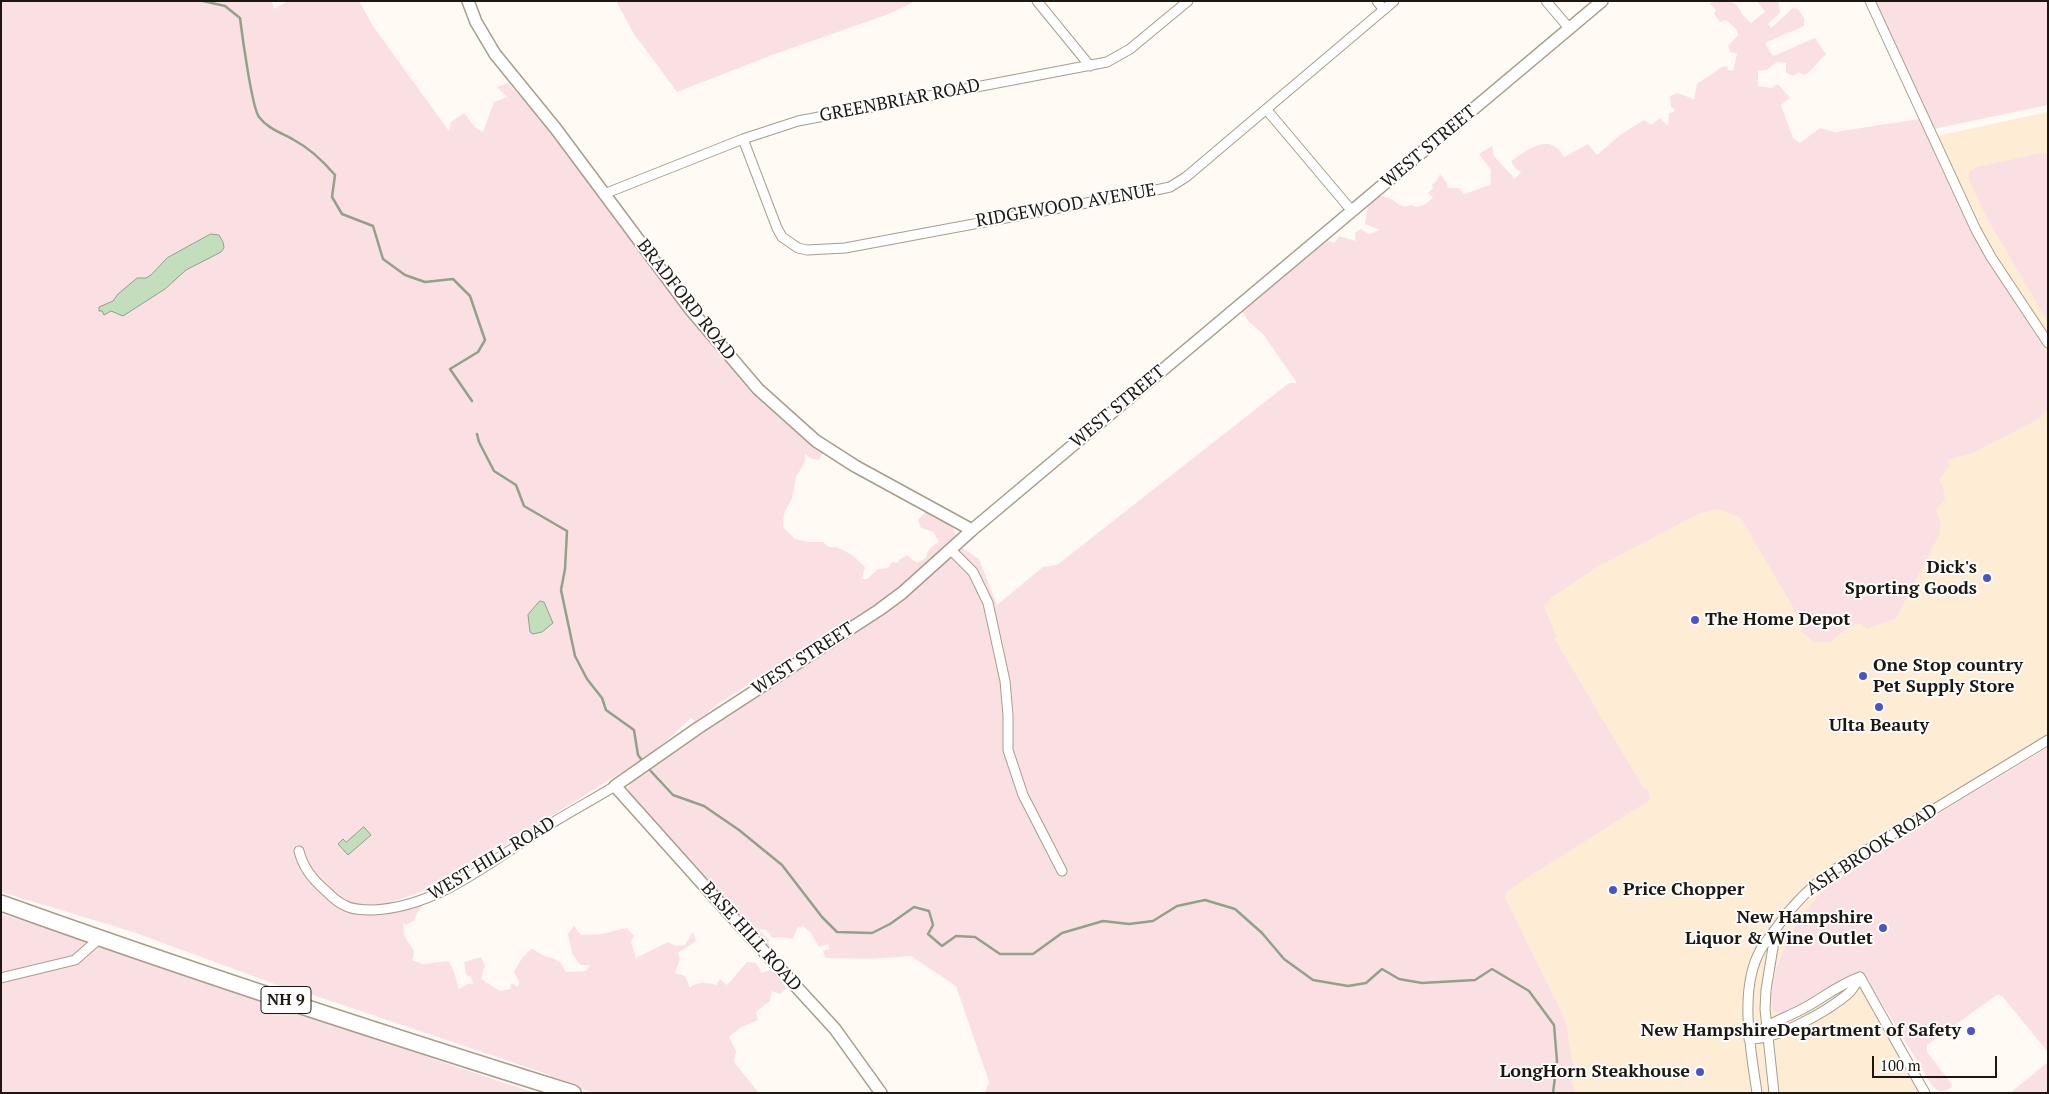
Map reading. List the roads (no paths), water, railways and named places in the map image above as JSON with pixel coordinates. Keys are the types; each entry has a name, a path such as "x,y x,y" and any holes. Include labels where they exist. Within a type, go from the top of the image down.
{"highway":[{"name":"NH 9","path":"1,903 436,1050 573,1093"}],"street":[{"name":"BRADFORD ROAD","path":"468,1 476,22 495,54 556,130 690,308 771,402 824,446 855,466 972,530"},
{"path":"1037,1 1090,66"},
{"name":"GREENBRIAR ROAD","path":"604,194 743,139 819,116 1107,62 1130,49 1188,1"},
{"path":"1377,1 1384,10"},
{"name":"RIDGEWOOD AVENUE","path":"743,139 777,228 782,237 798,248 830,250 1170,187 1186,177 1394,1"},
{"path":"1546,1 1569,28"},
{"name":"WEST STREET","path":"615,786 651,763 698,728 902,593 972,530 1602,1"},
{"path":"1870,1 1983,243 2048,343"},
{"path":"1266,109 1352,211"},
{"path":"951,550 973,572 988,603 1005,681 1008,715 1008,750 1023,795 1062,870"},
{"name":"ASH BROOK ROAD","path":"1757,1093 1749,1039 1749,999 1753,970 1760,950 1801,896 1819,880 1851,859 2048,740"},
{"name":"WEST HILL ROAD","path":"299,851 301,862 310,875 344,905 354,909 368,910 404,906 429,898 457,884 615,786"},
{"name":"BASE HILL ROAD","path":"615,786 835,1029 881,1093"},
{"path":"1774,1093 1767,1038 1766,990 1776,928"},
{"path":"1,978 75,960 100,938"},
{"path":"1749,1039 1766,1025 1804,1008 1848,981 1860,977"},
{"path":"1749,1039 1767,1038 1826,1008 1849,993 1860,977"},
{"path":"1860,977 1925,1093"}],"waterway":[{"path":"203,1 225,6 240,18 250,86 259,117 271,128 311,151 335,175 332,197 342,214 373,226 383,259 405,275 425,282 453,279 470,296 485,340 478,352 450,369 472,401"},
{"path":"477,434 479,442 494,471 516,485 524,506 567,531 565,569 561,590 575,656 587,679 602,698 606,710 634,730 638,755 644,763"},
{"path":"647,767 673,795 704,806 739,830 782,865 822,917 837,932 872,933 890,924 914,907 929,911 933,925 928,934 942,946 956,936 975,937 1000,954 1033,954 1062,933 1103,921 1129,924 1153,921 1177,906 1205,900 1235,909 1262,933 1284,959 1313,980 1348,986 1366,983 1382,969 1399,979 1422,983 1475,980 1492,969 1529,991 1554,1025 1557,1061 1553,1093"}],"place":[{"name":"Dick's Sporting Goods","path":"1987,578"},
{"name":"The Home Depot","path":"1695,620"},
{"name":"One Stop country Pet Supply Store","path":"1863,676"},
{"name":"Ulta Beauty","path":"1879,707"},
{"name":"Price Chopper","path":"1613,890"},
{"name":"New Hampshire Liquor & Wine Outlet","path":"1883,928"},
{"name":"New HampshireDepartment of Safety","path":"1971,1031"},
{"name":"LongHorn Steakhouse","path":"1700,1072"}]}
